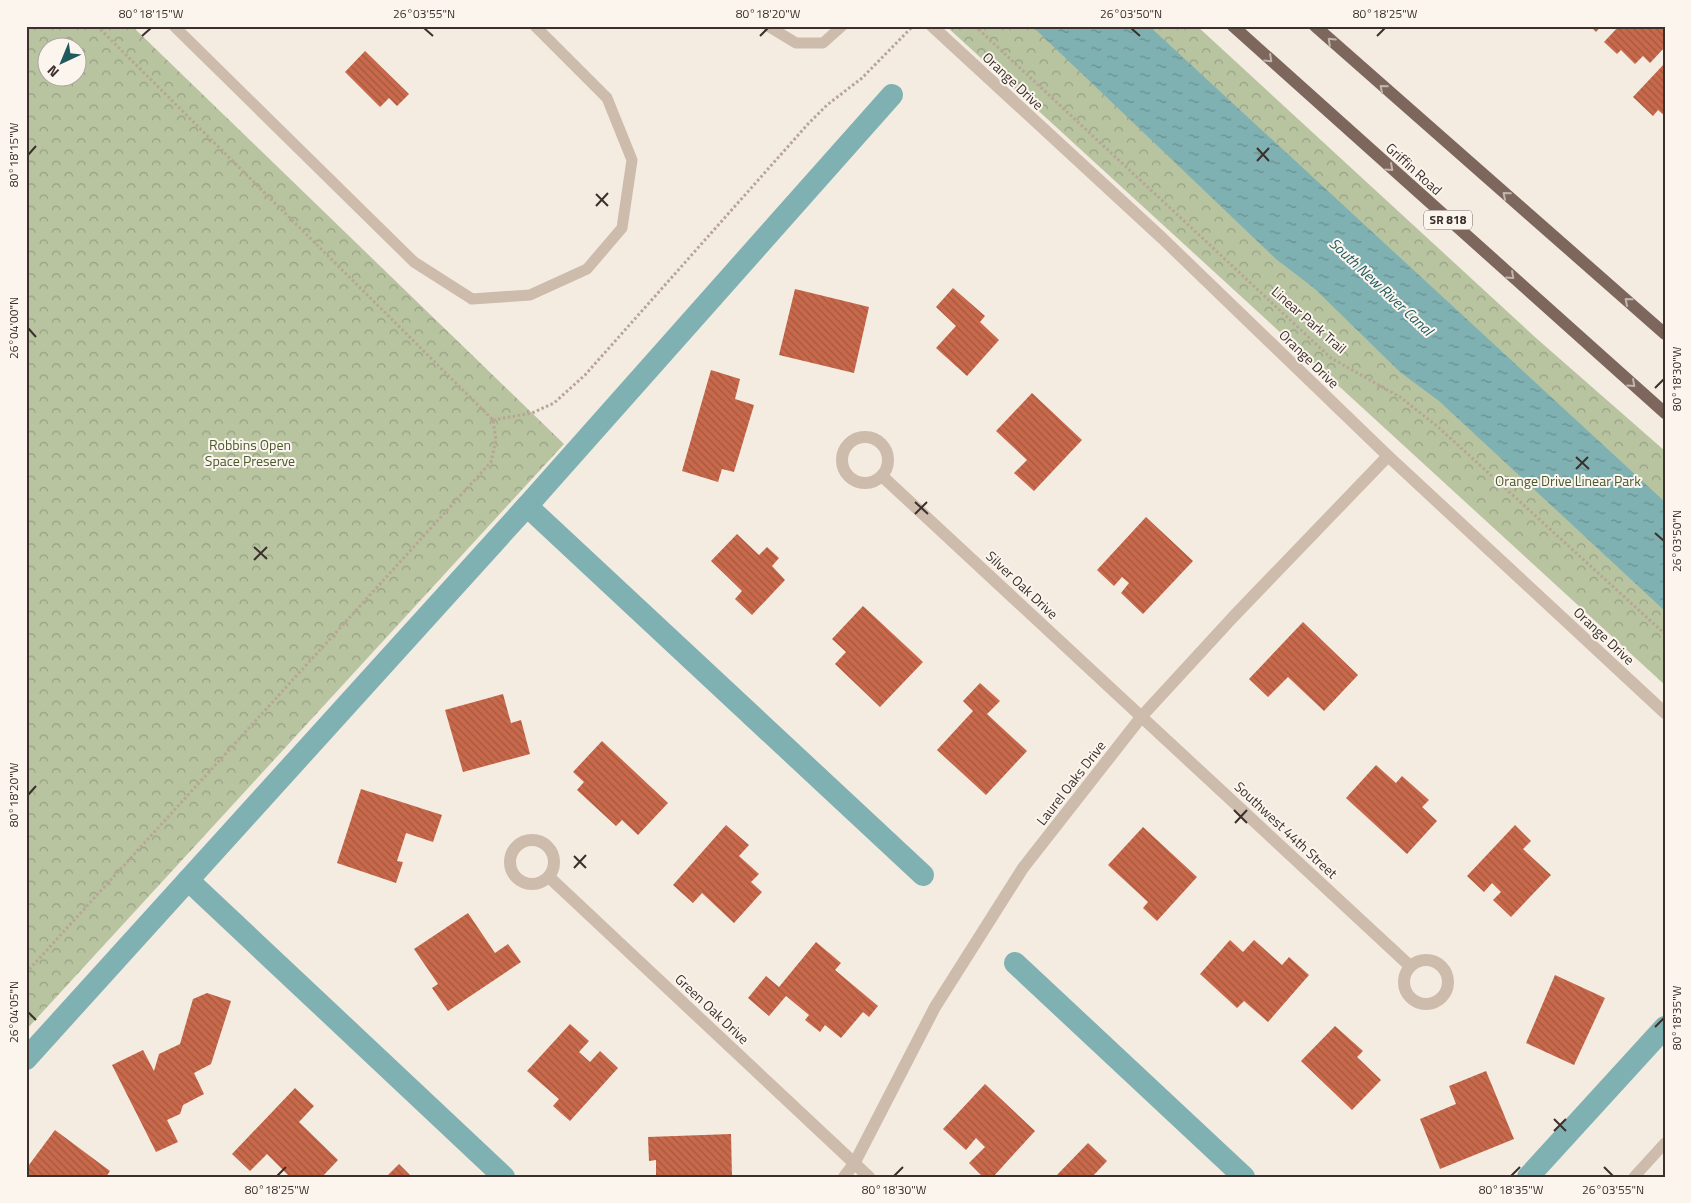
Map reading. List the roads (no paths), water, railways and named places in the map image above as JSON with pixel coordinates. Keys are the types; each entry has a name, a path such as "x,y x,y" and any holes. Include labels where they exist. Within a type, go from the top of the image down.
{"main road":[{"name":"Griffin Road","path":"1233,26 1665,413"},
{"path":"1315,26 1665,334"}],"street":[{"name":"Orange Drive","path":"932,26 1162,238 1388,456 1665,713"},
{"name":"Laurel Oaks Drive","path":"844,1177 854,1164 935,1007 1023,868 1142,716 1234,616 1388,456"},
{"name":"Silver Oak Drive","path":"882,476 1142,716"},
{"name":"Southwest 44th Street","path":"1142,716 1410,966"},
{"name":"Green Oak Drive","path":"549,877 868,1177"}],"lane":[{"path":"174,26 414,262 472,299 530,295 587,269 622,228 632,160 607,98 535,26"},
{"path":"768,26 796,43 823,43 842,26"},
{"path":"1634,1177 1665,1143"}],"water":[{"name":"South New River Canal","path":"1032,26 1149,26 1665,502 1665,611 1439,401 1400,372 1315,289 1276,259"}],"waterway":[{"path":"892,95 527,506 923,875"},
{"path":"26,1059 527,506"},
{"path":"188,880 504,1177"},
{"path":"1015,963 1244,1177"},
{"path":"1528,1177 1665,1027"}],"park label":[{"name":"Robbins Open Space Preserve","path":"250,454"},
{"name":"Orange Drive Linear Park","path":"1568,481"}]}
